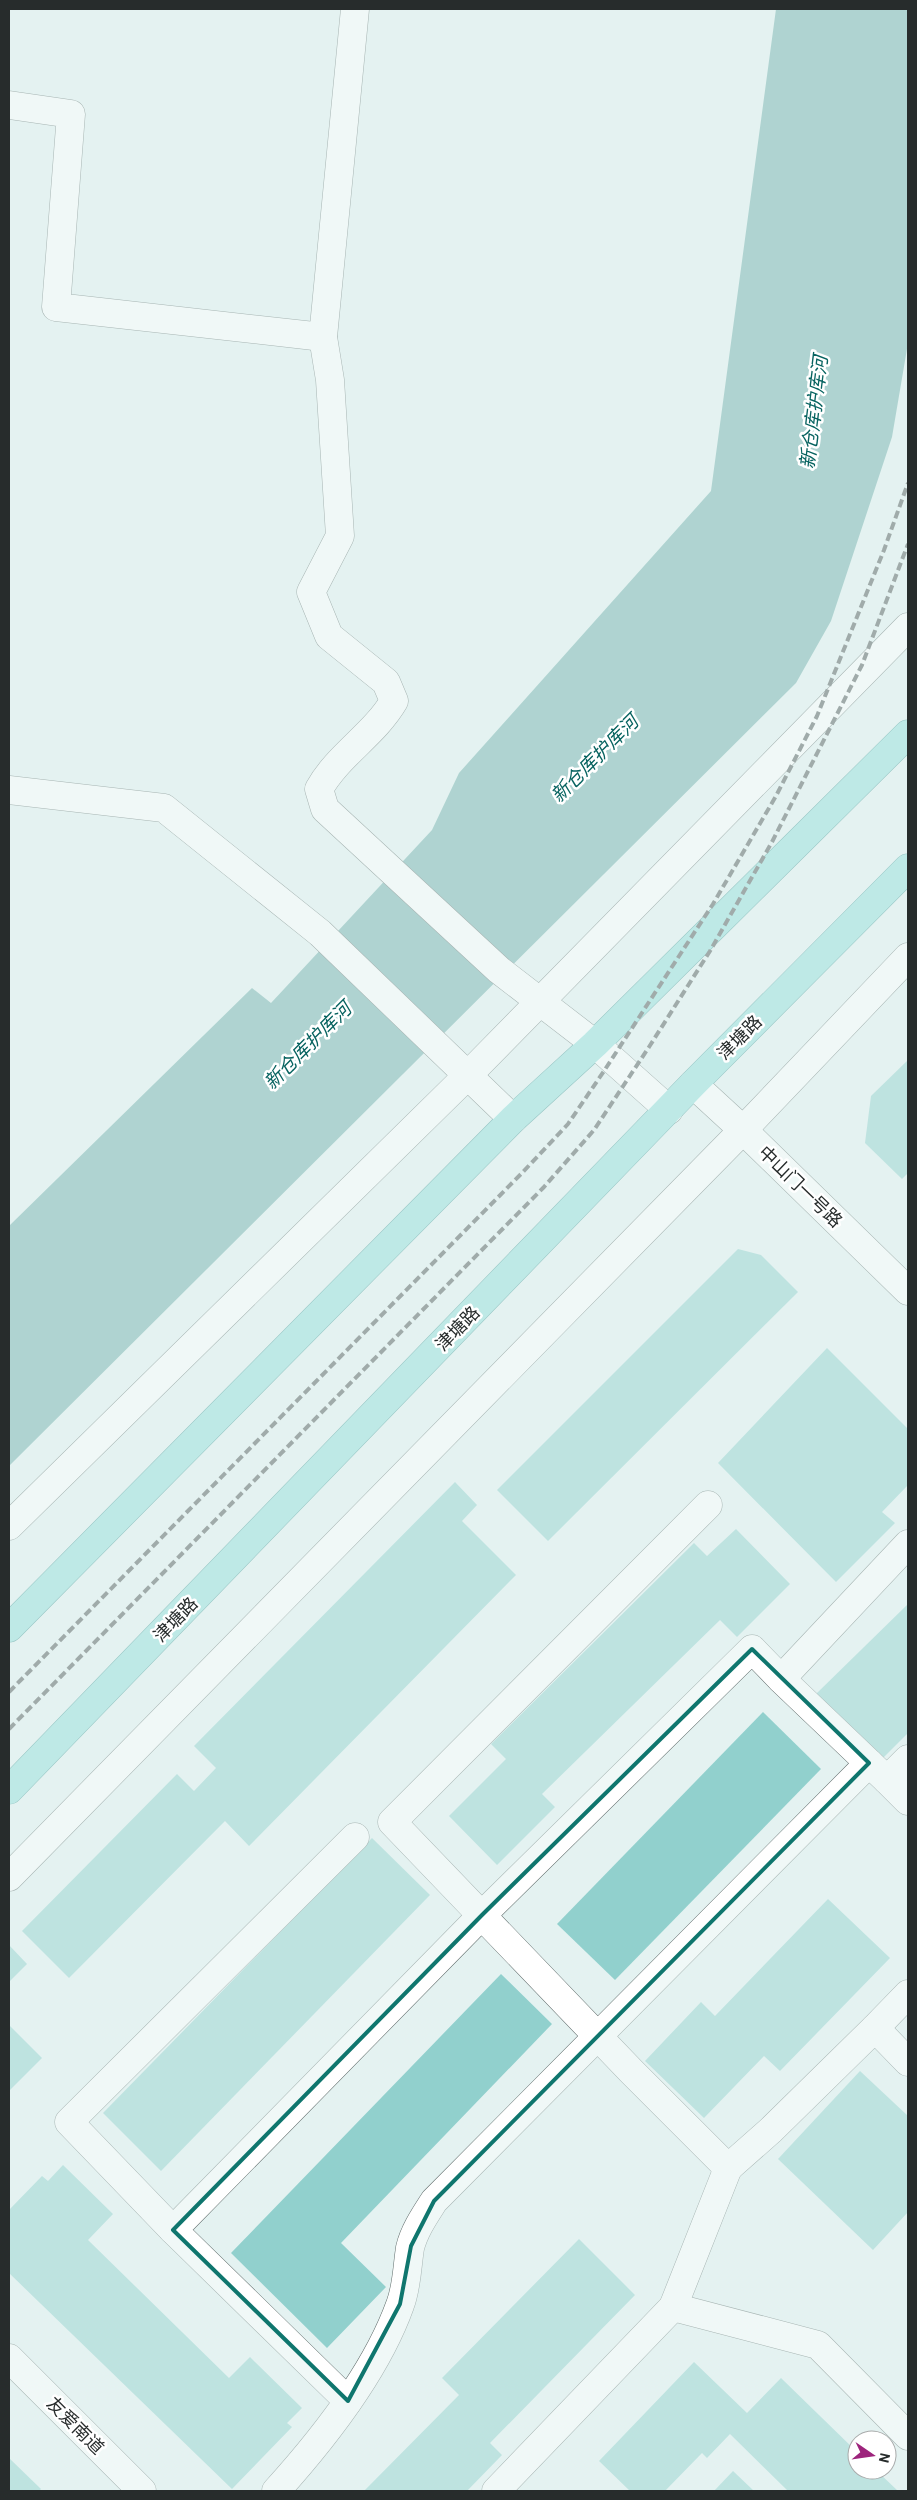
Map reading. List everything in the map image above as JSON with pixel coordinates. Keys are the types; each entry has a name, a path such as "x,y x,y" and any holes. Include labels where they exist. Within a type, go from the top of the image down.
{"main road":[{"path":"9,1628 513,1119 596,1044 908,734"},
{"name":"津塘路","path":"9,1790 693,1084 908,868"}],"street":[{"path":"355,9 323,337 330,380 340,536 311,592 329,636 386,682 394,700 384,717 326,776 319,789 325,809 499,970 596,1044 669,1110"},
{"path":"9,105 72,114 56,307 323,337"},
{"path":"9,1526 468,1075 908,627"},
{"path":"9,790 164,808 320,934 513,1119"},
{"path":"9,1877 744,1130 908,957"},
{"name":"中山门一号路","path":"693,1084 744,1130 908,1291"},
{"path":"708,1505 392,1822 728,2168"},
{"path":"781,1679 908,1544"},
{"path":"172,2230 482,1915 752,1649 908,1802"},
{"path":"276,2491 319,2442 348,2401 377,2353 400,2304 411,2246 420,2224 434,2201 599,2035 878,1771 908,1759"},
{"path":"348,2401 172,2230 68,2122 355,1837"},
{"path":"496,2491 673,2307 728,2168 771,2130 908,1994"},
{"path":"875,2028 908,2062"},
{"path":"673,2307 818,2345 908,2436"},
{"name":"友爱南道","path":"9,2358 142,2491"}],"highlighted area":[{"path":"752,1649 869,1763 434,2201 411,2246 400,2304 348,2401 173,2230 482,1915"}],"water":[{"name":"新仓库护库河","path":"776,9 908,9 908,343 892,437 831,621 796,683 9,1466 9,1226 252,988 271,1003 432,830 459,773 711,491"}],"building":[{"path":"908,1060 908,1173 902,1179 865,1143 871,1096"},
{"path":"738,1249 761,1255 798,1292 548,1541 497,1490"},
{"path":"827,1348 908,1429 908,1485 882,1512 895,1523 836,1582 718,1463"},
{"path":"455,1482 477,1505 462,1521 516,1575 249,1846 225,1821 69,1978 22,1931 177,1774 194,1791 216,1768 194,1746"},
{"path":"736,1529 790,1584 737,1637 720,1620 542,1794 555,1807 497,1865 449,1816 506,1759 491,1744 694,1543 707,1556"},
{"path":"908,1604 908,1733 882,1759 816,1694"},
{"path":"763,1712 821,1769 615,1980 557,1924"},
{"path":"372,1838 430,1895 161,2171 103,2113"},
{"path":"828,1899 890,1958 780,2071 764,2056 704,2118 645,2061 701,2002 715,2016"},
{"path":"9,1945 27,1964 9,1982"},
{"path":"501,1974 552,2024 341,2243 386,2287 327,2348 231,2253"},
{"path":"9,2025 42,2058 9,2091"},
{"path":"860,2071 908,2116 908,2212 873,2250 778,2159"},
{"path":"63,2165 113,2214 88,2240 229,2378 250,2357 302,2408 287,2423 292,2427 232,2489 9,2273 9,2210 42,2176 48,2181"},
{"path":"579,2239 635,2295 490,2443 502,2455 467,2491 364,2491 459,2395 442,2378"},
{"path":"694,2362 747,2413 781,2378 847,2442 847,2480 886,2480 898,2491 788,2491 730,2434 707,2458 702,2453 665,2491 630,2491 599,2461"},
{"path":"9,2458 41,2489 39,2491 9,2491"},
{"path":"733,2471 754,2491 714,2491"}],"railway":[{"path":"9,1692 521,1174 568,1124 713,904 776,796 817,716 884,550 908,483"},
{"path":"9,1729 544,1187 594,1130 710,951 772,842 862,665 908,544"}]}
